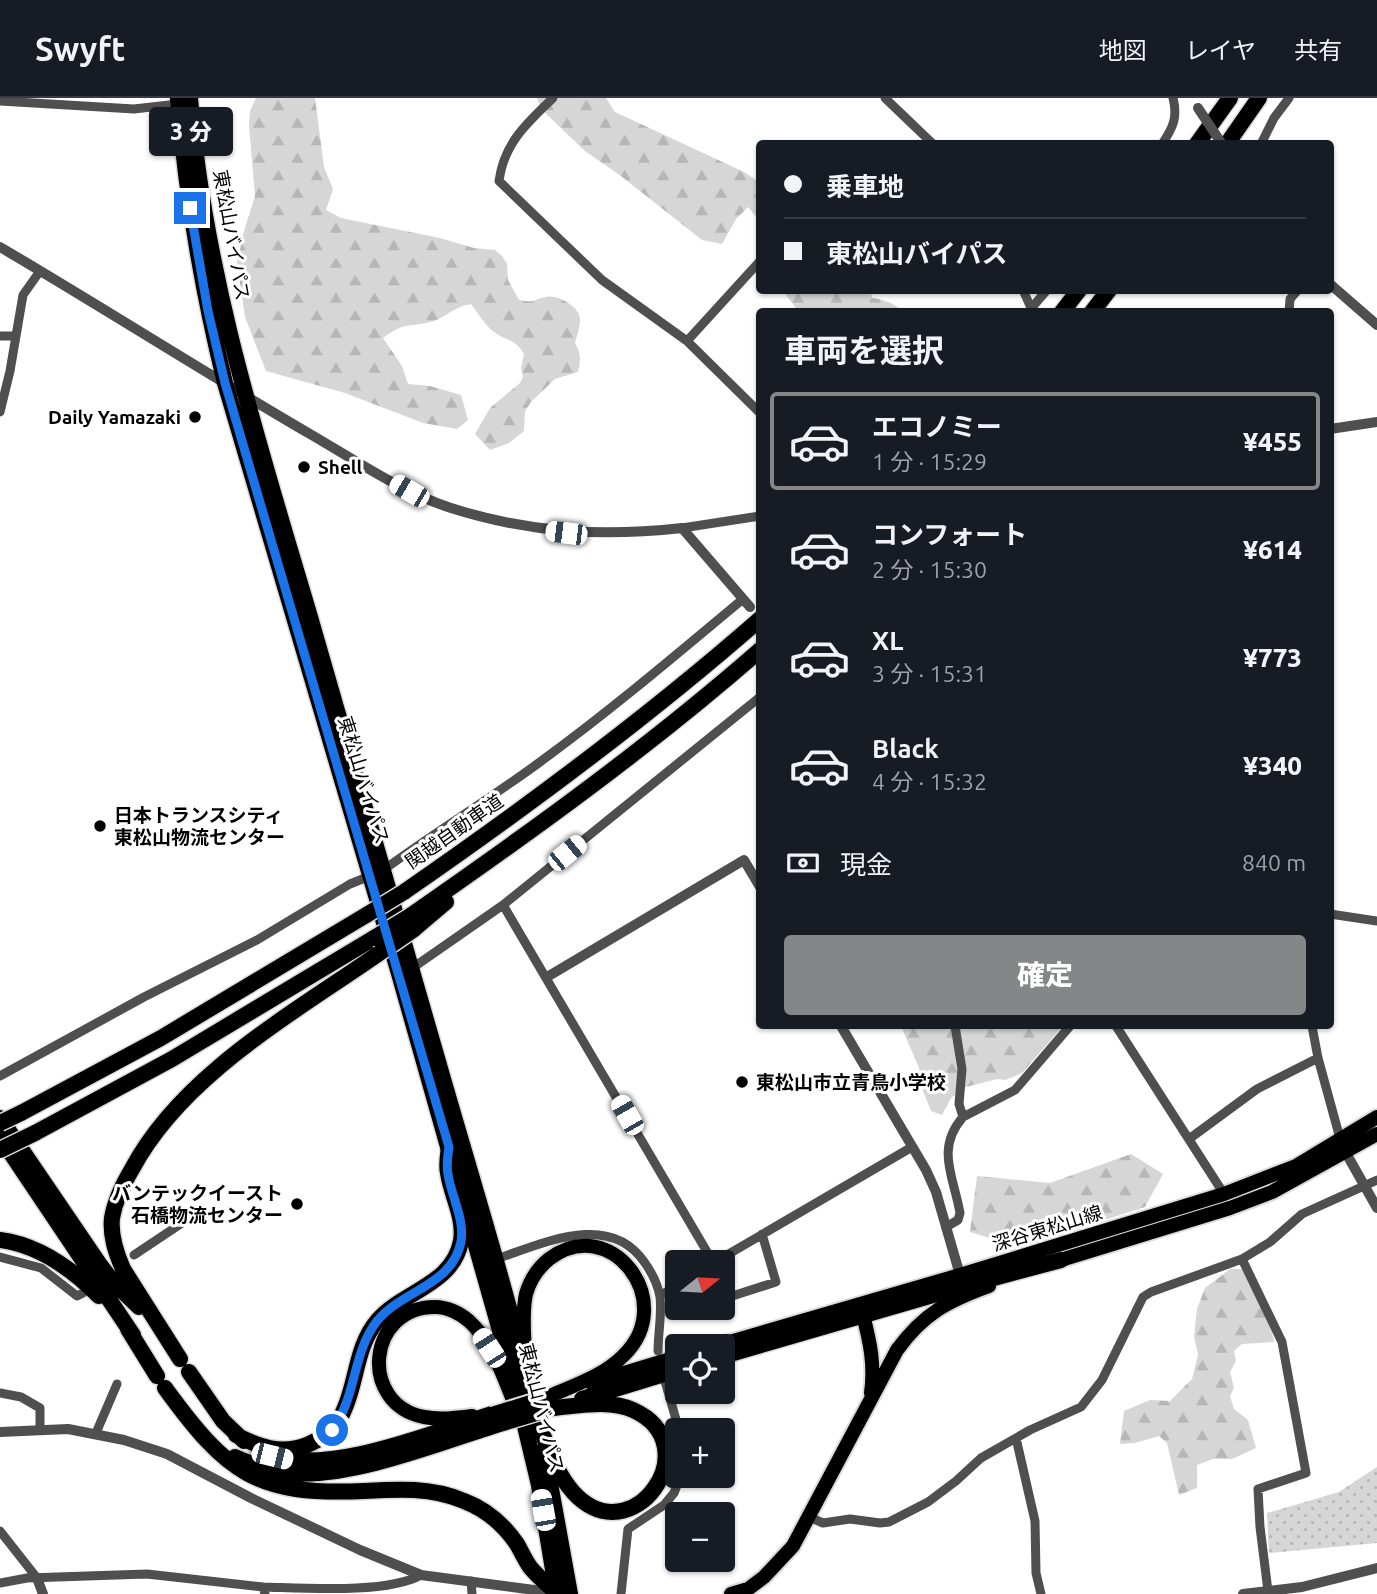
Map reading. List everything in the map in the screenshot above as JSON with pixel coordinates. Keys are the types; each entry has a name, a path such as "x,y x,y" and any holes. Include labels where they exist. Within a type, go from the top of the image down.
{"highway":[{"path":"1200,140 1230,98"},
{"path":"1227,140 1259,98"},
{"name":"東松山バイパス","path":"182,100 183,156 194,233 225,383 376,873 411,969 496,1259 539,1425 566,1594"},
{"name":"東松山バイパス","path":"182,100 197,160 220,296 530,1440 566,1594"},
{"path":"1065,308 1076,294"},
{"path":"1095,308 1106,294"},
{"name":"関越自動車道","path":"0,1123 19,1110 162,1038 404,891 576,770 704,668 751,609"},
{"path":"0,1150 376,946 411,923 650,741 756,653"},
{"path":"376,946 197,1086 172,1110 152,1135 115,1204 112,1237 122,1269 210,1405 236,1435 255,1449 288,1461 309,1461 353,1456 551,1402 665,1377"},
{"path":"19,1110 0,1116 100,1265 114,1283 157,1322"},
{"path":"0,1138 161,1382 201,1434 235,1467 254,1478 275,1485 319,1492 421,1490 464,1501 482,1510 500,1524 516,1543 529,1566 566,1594"},
{"path":"236,1435 278,1450 318,1440 332,1430 342,1416 361,1354 375,1324 397,1303 439,1278 456,1255 461,1241 461,1226 447,1172 449,1147"},
{"path":"0,1240 34,1249 75,1275 105,1302 132,1335"},
{"path":"735,1352 1061,1260"},
{"path":"539,1425 565,1482 585,1503 612,1511 627,1509 652,1495 660,1483 665,1456 656,1428 646,1417 617,1405 551,1402"},
{"path":"201,1434 228,1454 248,1463 292,1474 315,1473 371,1463 494,1419"}],"main road":[{"name":"深谷東松山線","path":"731,1594 748,1589 779,1563 793,1546 897,1350 926,1316 968,1293 1061,1260 1262,1196 1343,1147 1377,1116"},
{"name":"深谷東松山線","path":"735,1340 1224,1194 1377,1134"},
{"path":"527,1373 526,1294 541,1265 571,1248 588,1247 604,1250 631,1268 639,1281 645,1312 635,1342 625,1355 612,1365 551,1402"},
{"path":"494,1419 437,1419 407,1411 394,1401 385,1389 379,1373 378,1357 389,1328 412,1311 427,1307 441,1307 468,1320 479,1332 499,1366 530,1440"},
{"name":"深谷東松山線","path":"863,1315 872,1346 874,1371 870,1401"},
{"path":"551,1402 665,1361"}],"street":[{"path":"553,98 522,127 508,147 501,163 499,181 602,280 687,341 756,409"},
{"path":"885,98 929,140"},
{"path":"1164,140 1173,127 1176,110 1173,98"},
{"path":"1263,140 1274,118 1289,98"},
{"path":"0,102 121,109 182,100"},
{"path":"1195,103 1221,140"},
{"path":"0,247 247,397 409,491 448,507 514,525 566,533 635,533 756,517"},
{"path":"687,341 756,265"},
{"path":"0,412 23,295 40,271"},
{"path":"1334,287 1377,325"},
{"path":"1032,308 1044,294"},
{"path":"0,336 16,336"},
{"path":"1334,428 1377,422"},
{"path":"0,1076 144,997 257,940 349,884 376,873 580,732 751,609 682,528"},
{"path":"411,969 503,905 756,701"},
{"path":"547,976 744,860 756,880"},
{"path":"503,905 707,1250"},
{"path":"1334,915 1377,921"},
{"path":"843,1029 936,1192 960,1275"},
{"path":"955,1029 962,1069 960,1104 963,1117"},
{"path":"946,1227 958,1220 960,1213 947,1147 953,1129 963,1117 1015,1090 1067,1029"},
{"path":"1118,1029 1224,1194"},
{"path":"1313,1029 1343,1147 1377,1208"},
{"path":"1189,1139 1257,1090 1318,1058"},
{"path":"735,1250 912,1147"},
{"path":"810,1517 823,1522 850,1519 889,1522 928,1502 981,1458 1074,1410 1090,1398 1102,1380 1143,1297 1242,1259 1270,1242 1302,1214 1377,1180"},
{"path":"134,1255 203,1209"},
{"path":"496,1259 574,1234 604,1235 632,1247 651,1271 660,1296 658,1352"},
{"path":"735,1295 776,1282 762,1234"},
{"path":"0,1257 41,1268 77,1296 83,1293"},
{"path":"1242,1259 1282,1342 1306,1473 1258,1489 1268,1591"},
{"path":"660,1296 665,1293"},
{"path":"96,1433 117,1384"},
{"path":"0,1393 21,1397 40,1408 40,1430"},
{"path":"0,1432 68,1429 150,1447 360,1550 421,1574 566,1594"},
{"path":"1016,1438 1035,1521 1036,1573 1041,1594"},
{"path":"621,1594 628,1529 664,1505 676,1488"},
{"path":"0,1531 37,1578 43,1594"},
{"path":"1243,1594 1303,1590 1377,1568"},
{"path":"0,1583 37,1578 147,1574 264,1590 370,1590 405,1583 421,1574"},
{"path":"471,1581 472,1594"}],"green space":[{"path":"256,98 315,98 324,167 333,189 326,210 341,218 440,238 474,248 495,250 507,264 508,280 519,300 531,301 551,297 568,302 577,310 580,320 575,343 580,357 578,372 555,379 531,402 525,411 524,431 509,443 490,450 475,434 490,408 520,383 523,377 521,368 524,354 517,345 490,328 471,304 435,320 402,327 383,338 402,366 408,384 430,386 461,395 468,420 457,429 423,423 345,393 266,371 245,317 237,263 255,196 249,125 250,111"},
{"path":"537,98 606,98 615,112 756,180 756,216 748,207 736,219 722,244 702,240 585,151 541,109"},
{"path":"785,294 871,294 872,298 898,308 831,308 796,308"},
{"path":"902,1029 1060,1029 1022,1073 1005,1080 997,1079 966,1087 951,1098 942,1115 931,1111 921,1086 919,1068"},
{"path":"1131,1154 1163,1174 1145,1207 1020,1247 970,1232 977,1176 1050,1183"},
{"path":"1230,1269 1242,1269 1265,1315 1274,1342 1242,1344 1234,1351 1236,1361 1230,1372 1234,1388 1230,1396 1234,1409 1248,1420 1256,1448 1232,1459 1213,1459 1197,1465 1197,1488 1179,1495 1167,1443 1159,1436 1120,1444 1124,1411 1150,1400 1170,1401 1192,1379 1198,1355 1194,1336 1197,1309 1205,1288"},
{"path":"1377,1467 1377,1543 1269,1553 1267,1513 1339,1492"}],"place":[{"name":"Daily Yamazaki","path":"195,417"},
{"name":"Shell","path":"304,467"},
{"name":"日本トランスシティ 東松山物流センター","path":"100,826"},
{"name":"東松山市立青鳥小学校","path":"742,1082"},
{"name":"バンテックイースト 石橋物流センター","path":"297,1204"}],"route":[{"path":"190,208 208,311 225,383 449,1147 447,1172 461,1226 461,1241 449,1267 439,1278 385,1312 375,1324 361,1354 349,1401 332,1430"}]}
